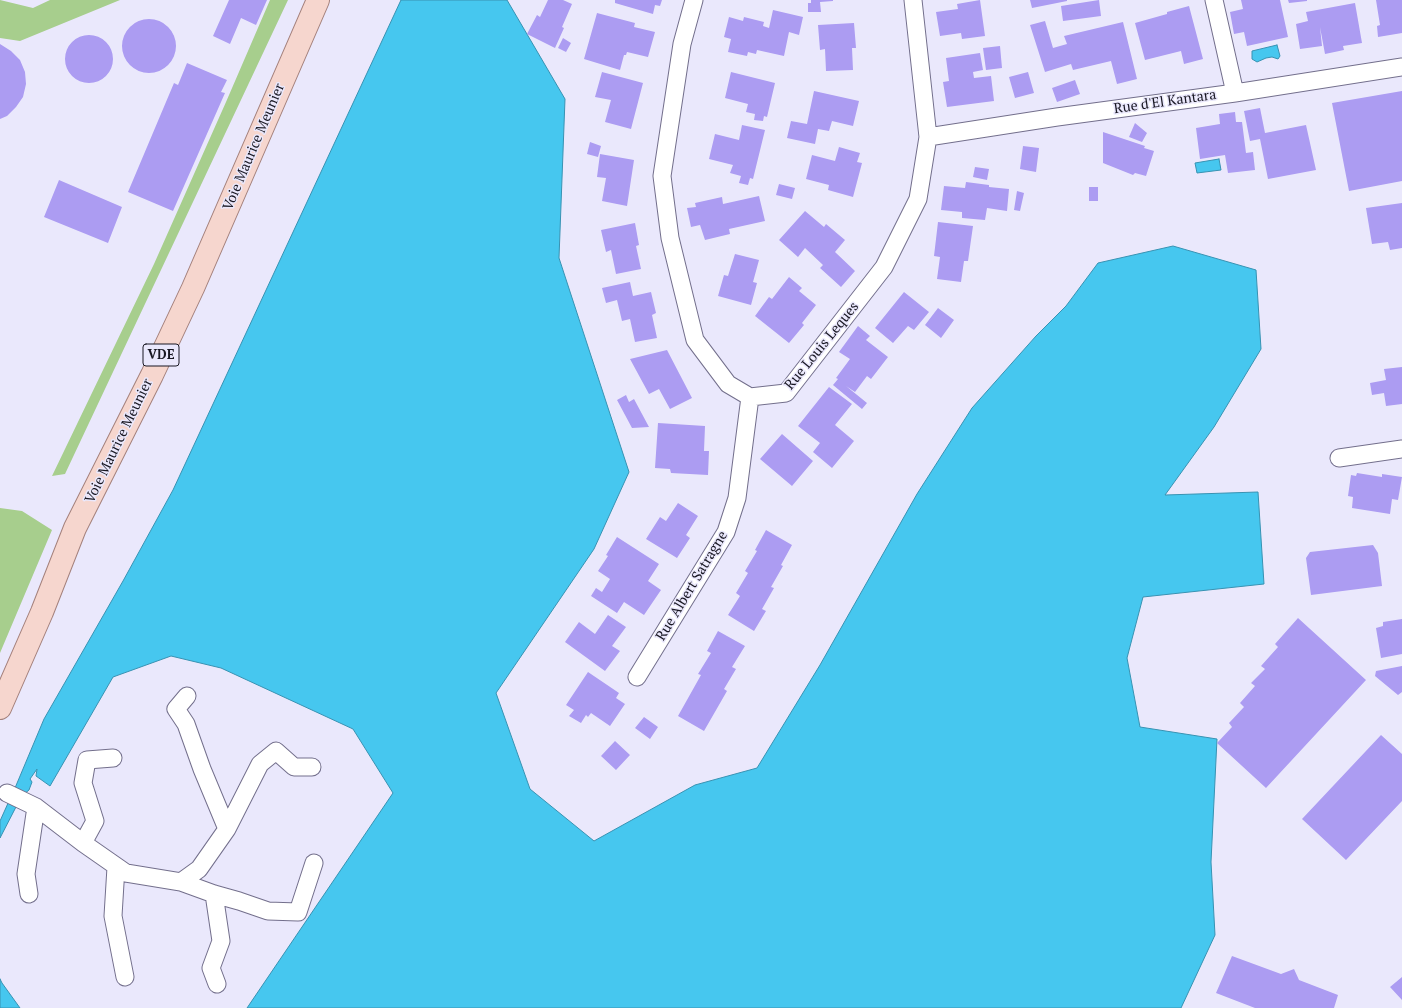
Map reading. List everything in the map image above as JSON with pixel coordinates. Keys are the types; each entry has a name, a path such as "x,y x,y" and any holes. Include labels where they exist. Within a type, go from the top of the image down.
{"main road":[{"name":"Voie Maurice Meunier","path":"0,708 42,612 75,528 152,375 193,288 318,0"}],"street":[{"path":"694,0 682,44 662,176 670,238 695,340 728,384 750,397"},
{"name":"Rue Louis Leques","path":"750,397 786,393 884,267 918,198 928,137 912,0"},
{"path":"1214,0 1235,93"},
{"name":"Rue d'El Kantara","path":"928,137 1058,117 1235,93 1402,67"},
{"name":"Rue Albert Satragne","path":"637,677 726,532 737,498 750,397"},
{"path":"1340,458 1402,449"},
{"path":"187,696 176,709 186,724 202,769 227,829"},
{"path":"181,882 199,869 227,829 260,764 276,750 294,767 312,767"},
{"path":"84,843 95,821 83,783 87,760 114,758"},
{"path":"8,793 36,807 126,872 181,882 268,911 298,912 314,863"},
{"path":"29,894 26,874 36,807"},
{"path":"116,866 113,916 125,977"},
{"path":"214,894 221,941 211,968 217,984"}],"green space":[{"path":"0,0 33,8 50,0 120,0 20,41 0,38"},
{"path":"270,0 288,0 65,474 52,476 154,264"},
{"path":"0,508 22,511 52,530 0,653"}],"water":[{"path":"401,0 507,0 565,99 559,258 629,472 594,549 496,693 530,789 594,841 695,785 757,768 820,665 917,494 972,408 1036,336 1066,306 1098,263 1173,246 1256,270 1261,349 1214,427 1165,495 1258,492 1264,584 1143,597 1127,658 1140,727 1217,739 1211,862 1215,935 1181,1008 247,1008 393,793 353,729 221,668 171,656 113,677 50,786 36,776 37,769 30,779 32,782 29,790 23,795 15,788 44,719 173,490"},
{"path":"1277,45 1280,56 1278,59 1272,57 1257,62 1252,59 1252,51"},
{"path":"1219,159 1221,170 1197,173 1195,163"},
{"path":"9,801 17,805 0,838 0,821"},
{"path":"0,979 2,983 20,1008 0,1008"}],"building":[{"path":"229,0 267,0 256,25 241,18 230,44 213,36"},
{"path":"548,0 563,0 572,4 555,48 527,34 537,15 540,17"},
{"path":"615,0 662,0 660,6 655,5 653,14 615,3"},
{"path":"811,0 833,1 820,2 821,12 808,12 808,3 811,3"},
{"path":"980,0 985,36 962,39 961,33 940,36 936,12 958,9 957,4"},
{"path":"1030,0 1067,0 1067,1 1032,8"},
{"path":"1099,0 1101,16 1063,21 1061,6"},
{"path":"1241,0 1280,0 1288,37 1247,46 1244,32 1234,34 1230,12 1243,9"},
{"path":"1288,0 1307,0 1307,1 1289,3"},
{"path":"1376,0 1402,0 1402,33 1378,37 1377,26 1380,25"},
{"path":"1355,3 1362,43 1343,46 1344,50 1325,54 1320,27 1322,46 1300,49 1296,24 1308,21 1306,12"},
{"path":"1189,6 1203,59 1184,64 1181,51 1145,60 1135,23"},
{"path":"773,10 803,17 799,35 789,32 784,56 757,50 756,54 748,52 747,56 728,52 731,39 724,37 729,17 743,21 744,17 764,22 763,26 769,28"},
{"path":"597,13 635,23 634,27 655,32 648,57 627,52 626,55 624,55 620,70 584,59"},
{"path":"144,19 154,19 164,23 172,31 176,41 176,51 172,61 164,69 154,73 144,73 134,69 126,61 122,51 122,41 126,31 134,23"},
{"path":"1045,21 1053,48 1067,44 1064,36 1123,22 1137,79 1117,84 1111,61 1073,70 1071,64 1045,72 1030,25"},
{"path":"854,23 856,48 852,48 853,70 826,71 825,49 820,50 818,25"},
{"path":"89,35 98,37 106,42 111,50 113,59 111,68 106,76 98,81 89,83 80,81 72,76 67,68 65,59 67,50 72,42 80,37"},
{"path":"563,38 571,43 566,52 558,48"},
{"path":"0,44 11,51 20,60 25,72 26,84 23,97 16,107 7,116 0,119"},
{"path":"1000,46 1002,68 986,70 983,48"},
{"path":"980,53 983,70 973,72 974,78 991,76 994,101 947,107 943,82 949,81 946,58"},
{"path":"187,63 227,80 221,92 225,93 173,211 128,192 174,83 178,85"},
{"path":"602,72 643,83 631,129 605,122 611,100 595,97"},
{"path":"731,72 775,83 767,117 764,116 763,121 754,120 755,114 746,112 748,104 725,98"},
{"path":"1028,72 1034,93 1015,98 1009,77"},
{"path":"1075,80 1080,94 1057,102 1052,88"},
{"path":"814,91 859,101 853,126 832,121 829,131 818,129 815,144 787,138 791,121 807,124"},
{"path":"1402,91 1402,181 1349,191 1332,103"},
{"path":"1260,108 1265,133 1306,125 1316,170 1268,179 1260,139 1250,141 1244,111"},
{"path":"1235,112 1236,122 1242,122 1246,153 1253,152 1255,170 1228,173 1225,155 1200,159 1196,128 1220,124 1219,114"},
{"path":"1135,123 1147,133 1142,142 1129,137"},
{"path":"742,125 765,130 753,179 750,178 748,185 739,183 741,176 730,173 733,165 709,159 715,134 739,140"},
{"path":"1103,132 1145,146 1144,148 1154,151 1146,176 1135,173 1133,175 1103,163"},
{"path":"590,142 601,146 598,157 587,154"},
{"path":"1023,146 1039,148 1036,172 1020,169"},
{"path":"839,147 860,153 857,162 862,163 853,197 828,190 829,185 806,179 812,155 835,161"},
{"path":"600,154 634,160 627,206 602,201 606,178 597,177"},
{"path":"975,167 989,169 987,180 973,177"},
{"path":"59,180 122,207 108,243 44,217"},
{"path":"966,182 989,185 989,187 1009,189 1007,211 987,208 985,220 962,218 962,212 941,210 944,186 965,188"},
{"path":"779,184 795,188 792,199 776,195"},
{"path":"1089,187 1098,187 1098,201 1089,201"},
{"path":"1017,191 1024,193 1020,211 1014,210"},
{"path":"759,196 765,221 729,229 730,234 705,240 700,225 691,227 687,208 696,207 695,203 722,197 723,204"},
{"path":"1402,203 1402,248 1390,250 1388,242 1372,244 1366,208"},
{"path":"805,211 824,227 826,224 845,240 835,252 855,271 841,287 820,268 823,265 805,248 798,257 779,240"},
{"path":"938,222 973,226 968,261 964,261 961,282 937,279 940,257 934,256"},
{"path":"635,223 639,245 636,246 641,269 616,274 611,250 606,252 601,230"},
{"path":"735,254 759,260 753,282 757,283 751,305 718,296 724,275 728,276"},
{"path":"789,277 802,288 799,291 816,305 802,323 804,325 789,343 755,316 769,297 772,299"},
{"path":"630,282 633,296 651,292 656,313 652,315 657,338 635,342 630,319 622,321 617,300 606,303 602,288"},
{"path":"904,292 929,312 914,330 908,326 893,343 875,328"},
{"path":"938,308 954,320 941,338 925,325"},
{"path":"858,326 870,336 866,340 888,357 871,379 867,376 855,392 846,386 867,403 862,409 833,385 838,379 836,378 850,359 839,352"},
{"path":"667,350 692,398 670,409 659,389 649,394 630,359"},
{"path":"1402,367 1402,404 1386,406 1384,393 1372,395 1370,383 1386,380 1384,369"},
{"path":"829,387 852,404 835,425 854,441 832,468 813,452 820,443 798,426"},
{"path":"626,395 629,402 634,399 649,427 632,428 617,400"},
{"path":"658,423 705,426 704,451 709,451 708,475 671,473 670,469 655,468"},
{"path":"782,434 813,461 792,486 760,459"},
{"path":"1357,473 1382,477 1382,474 1402,477 1398,500 1392,499 1390,514 1352,508 1353,497 1348,496 1351,475 1356,476"},
{"path":"678,503 698,516 686,535 690,538 677,558 646,539 660,517 666,521"},
{"path":"766,530 792,545 781,565 783,566 771,587 774,588 762,609 766,611 754,631 728,615 740,596 736,593 748,573 745,571 757,551 755,550"},
{"path":"617,537 659,564 648,581 661,590 644,615 624,602 617,613 591,596 596,588 602,592 610,579 598,571 608,556 606,555"},
{"path":"1373,545 1378,553 1382,586 1311,595 1306,558 1310,552"},
{"path":"608,615 626,627 612,646 620,651 605,671 565,642 579,622 595,634"},
{"path":"1298,618 1366,680 1266,788 1217,743 1232,727 1229,723 1244,707 1240,703 1255,686 1251,683 1265,669 1261,666 1278,647 1275,644"},
{"path":"1402,619 1402,654 1381,658 1376,628 1383,626 1383,622"},
{"path":"718,631 745,646 732,667 736,669 724,689 727,691 704,731 678,716 701,675 698,674 711,653 707,651"},
{"path":"1402,666 1402,692 1398,695 1375,676 1376,671"},
{"path":"588,672 619,693 616,698 625,704 610,726 591,713 588,717 586,715 581,723 569,716 574,710 566,705"},
{"path":"644,717 658,727 650,739 635,728"},
{"path":"1381,735 1402,754 1402,801 1346,860 1302,819"},
{"path":"615,741 630,755 616,770 601,756"},
{"path":"1232,956 1281,974 1294,969 1299,980 1338,995 1334,1008 1255,1008 1216,993"},
{"path":"1402,977 1402,1000 1390,987"}]}
